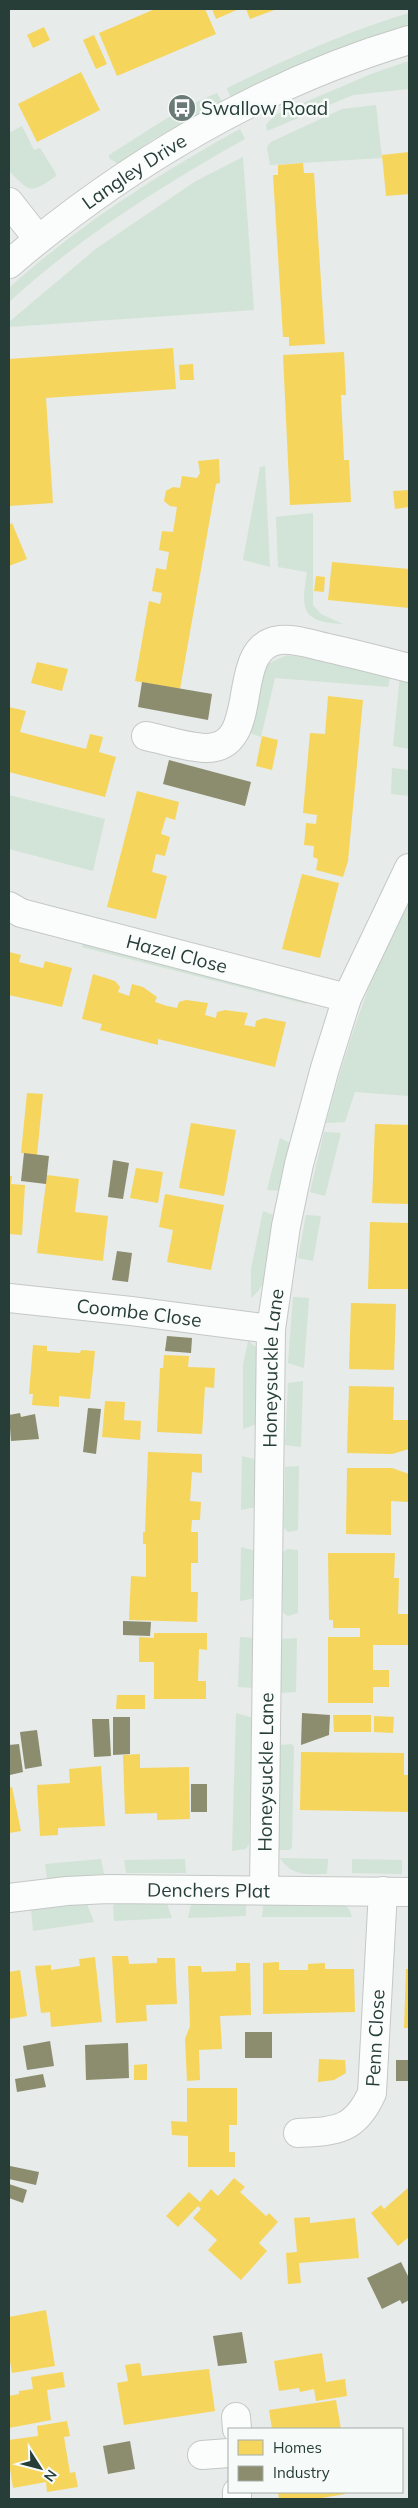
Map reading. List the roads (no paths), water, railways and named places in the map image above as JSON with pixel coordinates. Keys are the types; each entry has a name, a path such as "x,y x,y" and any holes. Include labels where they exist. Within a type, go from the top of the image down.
{"street":[{"name":"Langley Drive","path":"9,264 38,239 164,151 232,113 302,79 370,51 409,40"},
{"path":"9,202 38,239"},
{"path":"146,736 206,748 217,746 228,739 237,729 242,715 250,665 259,651 275,641 304,642 409,668"},
{"name":"Honeysuckle Lane","path":"264,1890 271,1329 286,1226 298,1164 347,998 409,868"},
{"name":"Hazel Close","path":"9,906 21,913 347,998"},
{"name":"Coombe Close","path":"9,1298 271,1329"},
{"name":"Denchers Plat","path":"9,1898 67,1891 108,1889 396,1892"},
{"name":"Penn Close","path":"298,2133 325,2132 346,2126 364,2111 372,2093 396,1892"},
{"path":"202,2455 228,2453"}],"place":[{"name":"Swallow Road","path":"182,108"}]}
